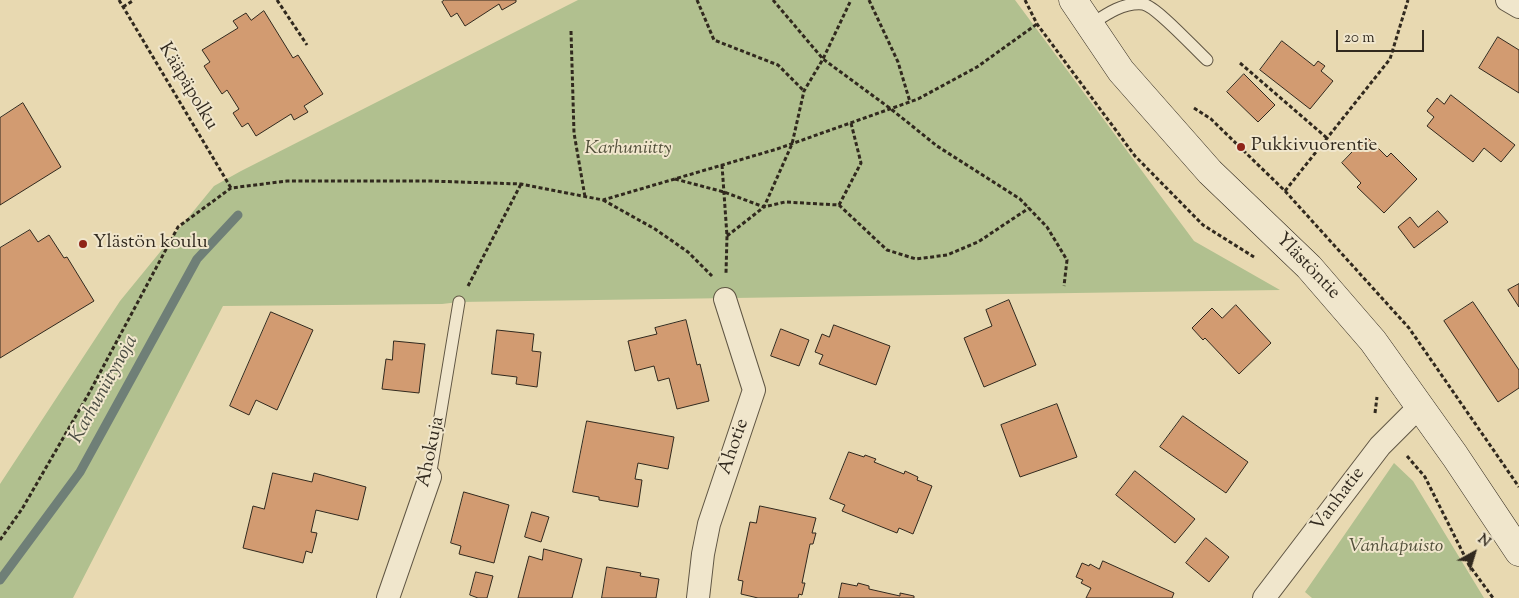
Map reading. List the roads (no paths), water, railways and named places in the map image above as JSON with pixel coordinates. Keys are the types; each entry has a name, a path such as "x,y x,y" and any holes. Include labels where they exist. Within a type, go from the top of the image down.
{"main road":[{"name":"Ylästöntie","path":"1082,8 1121,71 1210,172 1328,287 1373,341 1420,406 1519,552"}],"street":[{"path":"1507,0 1519,7"},
{"name":"Ahotie","path":"698,598 703,554 709,524 754,390 724,299"},
{"name":"Vanhatie","path":"1264,598 1380,446 1420,406"},
{"name":"Ahokuja","path":"388,598 430,477"}],"lane":[{"path":"1082,8 1107,13 1127,5 1144,4 1155,10 1207,60"},
{"name":"Ahokuja","path":"430,477 459,302"}],"waterway":[{"name":"Karhuniitynoja","path":"0,580 80,472 197,259 238,215"}],"place":[{"name":"Pukkivuorentie","path":"1241,147"},
{"name":"Ylästön koulu","path":"83,244"}],"park label":[{"name":"Karhuniitty","path":"628,150"},
{"name":"Vanhapuisto","path":"1396,548"}]}
